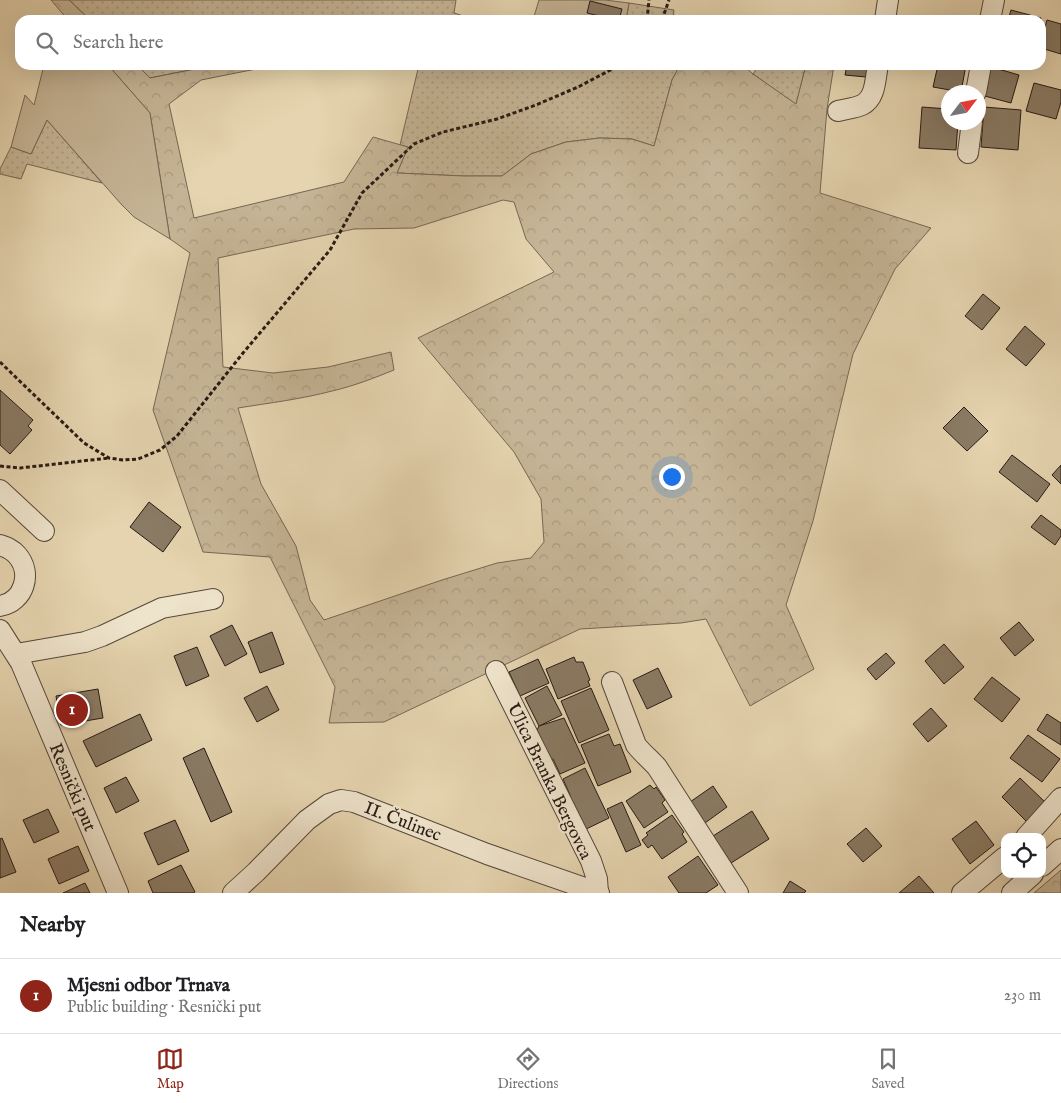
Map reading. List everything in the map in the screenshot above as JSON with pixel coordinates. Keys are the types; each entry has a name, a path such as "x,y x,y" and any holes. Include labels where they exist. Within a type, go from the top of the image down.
{"street":[{"path":"886,15 888,0"},
{"path":"991,15 994,0"},
{"path":"838,111 862,105 869,100 873,91 877,70"},
{"path":"978,85 981,70"},
{"path":"968,153 971,130"},
{"path":"0,490 44,531"},
{"path":"0,545 9,548 17,554 23,563 25,574 20,594 13,601 0,606"},
{"path":"16,654 85,642 162,608 213,599"},
{"name":"Resnički put","path":"0,630 22,663 118,893"},
{"name":"Ulica Branka Bergovca","path":"496,671 591,861 597,878 598,893"},
{"path":"612,682 636,745 657,767 738,893"},
{"path":"1030,833 1061,798"},
{"name":"II. Čulinec","path":"233,893 306,820 329,804 342,800 354,802 488,854 598,893"},
{"path":"1046,862 1061,849"},
{"path":"962,893 1001,860"},
{"path":"1012,893 1029,878"}],"path":[{"path":"648,15 649,0"},
{"path":"664,15 669,0"},
{"path":"0,466 20,468 109,458 123,460 138,459 160,450 177,436 243,353 330,250 362,193 414,144 443,132 498,119 536,105 578,87 610,70"},
{"path":"0,362 84,443 109,458"}],"green space":[{"path":"51,0 69,0 85,15 64,15"},
{"path":"69,0 456,0 454,13 460,15 85,15"},
{"path":"539,0 605,0 629,3 627,15 534,15"},
{"path":"629,3 674,10 674,15 627,15"},
{"path":"43,70 112,70 150,113 170,239 134,217 47,120 31,154 11,147 25,95 34,105"},
{"path":"112,70 142,70 150,78 190,70 251,70 201,80 169,104 194,218 344,182 373,137 408,147 397,173 502,176 531,154 566,142 600,138 632,139 654,146 672,80 677,70 749,70 796,104 805,70 833,70 827,109 820,193 931,228 895,269 853,354 813,521 786,605 814,669 750,706 706,619 681,623 580,629 384,722 329,723 335,687 270,557 203,552 153,410 190,253 170,239 150,113","holes":["503,200 514,202 526,239 554,272 418,338 514,452 541,499 544,542 531,558 497,563 324,620 310,600 296,546 261,484 238,408 321,394 371,379 394,370 391,352 328,367 273,373 223,367 218,258 354,229 414,228"]},
{"path":"142,70 190,70 150,78"},
{"path":"418,70 677,70 672,80 654,146 632,139 600,138 566,142 531,154 502,176 464,176 397,173 408,147 400,145"},
{"path":"756,70 805,70 796,105 753,74"},
{"path":"47,120 102,183 27,164 21,179 0,174 0,169 11,147 31,154"},
{"path":"1061,870 1061,893 1034,893"}],"building":[{"path":"590,1 622,9 620,15 595,15 587,13"},
{"path":"1011,10 1030,15 1010,15"},
{"path":"1047,20 1061,24 1061,54 1046,50"},
{"path":"846,70 867,70 866,77 845,75"},
{"path":"937,70 965,70 962,85 941,85 941,88 933,87"},
{"path":"987,70 1002,70 1019,75 1011,103 986,96 986,85 983,85"},
{"path":"1034,83 1061,90 1061,102 1056,119 1026,111"},
{"path":"922,107 941,108 941,130 957,130 956,150 919,148"},
{"path":"986,107 1021,110 1018,150 981,147 982,130 986,130"},
{"path":"983,294 1000,308 982,330 965,316"},
{"path":"1025,326 1045,344 1026,366 1006,349"},
{"path":"0,390 33,420 28,426 32,430 10,454 0,445"},
{"path":"964,407 988,431 967,451 943,428"},
{"path":"1012,455 1050,484 1037,502 999,472"},
{"path":"1061,465 1061,484 1052,475"},
{"path":"149,502 181,527 163,552 130,527"},
{"path":"1041,515 1061,530 1061,536 1055,545 1031,527"},
{"path":"1019,622 1034,640 1015,656 1000,638"},
{"path":"232,625 247,654 225,666 210,636"},
{"path":"272,632 284,664 260,673 248,642"},
{"path":"944,644 964,667 944,684 925,661"},
{"path":"197,647 209,676 186,686 174,656"},
{"path":"886,653 895,663 876,680 867,669"},
{"path":"574,657 576,662 583,662 590,680 588,681 590,686 558,699 546,669"},
{"path":"538,659 549,683 520,696 509,672"},
{"path":"658,668 672,697 647,709 633,680"},
{"path":"992,677 1020,699 1002,722 974,699"},
{"path":"267,686 279,710 257,722 244,698"},
{"path":"547,686 562,715 539,726 525,698"},
{"path":"591,688 609,730 579,743 561,701"},
{"path":"98,689 103,718 61,725 56,696"},
{"path":"931,708 947,726 928,742 913,724"},
{"path":"140,714 152,740 96,767 83,741"},
{"path":"1047,714 1061,723 1061,745 1037,730"},
{"path":"564,718 585,763 560,774 553,759 550,759 537,730 539,726"},
{"path":"609,734 614,746 620,744 631,772 598,786 581,745"},
{"path":"1028,735 1060,759 1042,782 1010,758"},
{"path":"204,748 232,812 211,822 183,758"},
{"path":"585,768 609,818 584,830 563,779"},
{"path":"126,777 139,801 116,813 104,788"},
{"path":"1020,778 1045,802 1027,822 1002,797"},
{"path":"650,785 654,789 656,787 665,800 662,803 668,812 644,828 626,801"},
{"path":"713,786 727,807 705,823 690,802"},
{"path":"622,802 641,845 626,852 607,809"},
{"path":"48,809 59,832 34,843 23,820"},
{"path":"752,811 769,839 731,863 713,836"},
{"path":"672,815 684,832 682,834 687,842 662,859 652,845 648,848 642,840 648,835 646,833"},
{"path":"175,820 189,851 158,865 144,833"},
{"path":"976,821 994,845 970,864 952,839"},
{"path":"866,828 882,846 863,862 847,844"},
{"path":"2,838 16,872 0,878 0,839"},
{"path":"78,846 89,871 59,884 48,859"},
{"path":"698,856 718,885 706,893 679,893 668,877"},
{"path":"181,865 195,892 153,893 148,881"},
{"path":"919,876 934,893 899,893"},
{"path":"790,881 806,891 804,893 783,893"},
{"path":"85,883 90,893 63,893"}],"place":[{"name":"Mjesni odbor Trnava","path":"72,710"}]}
